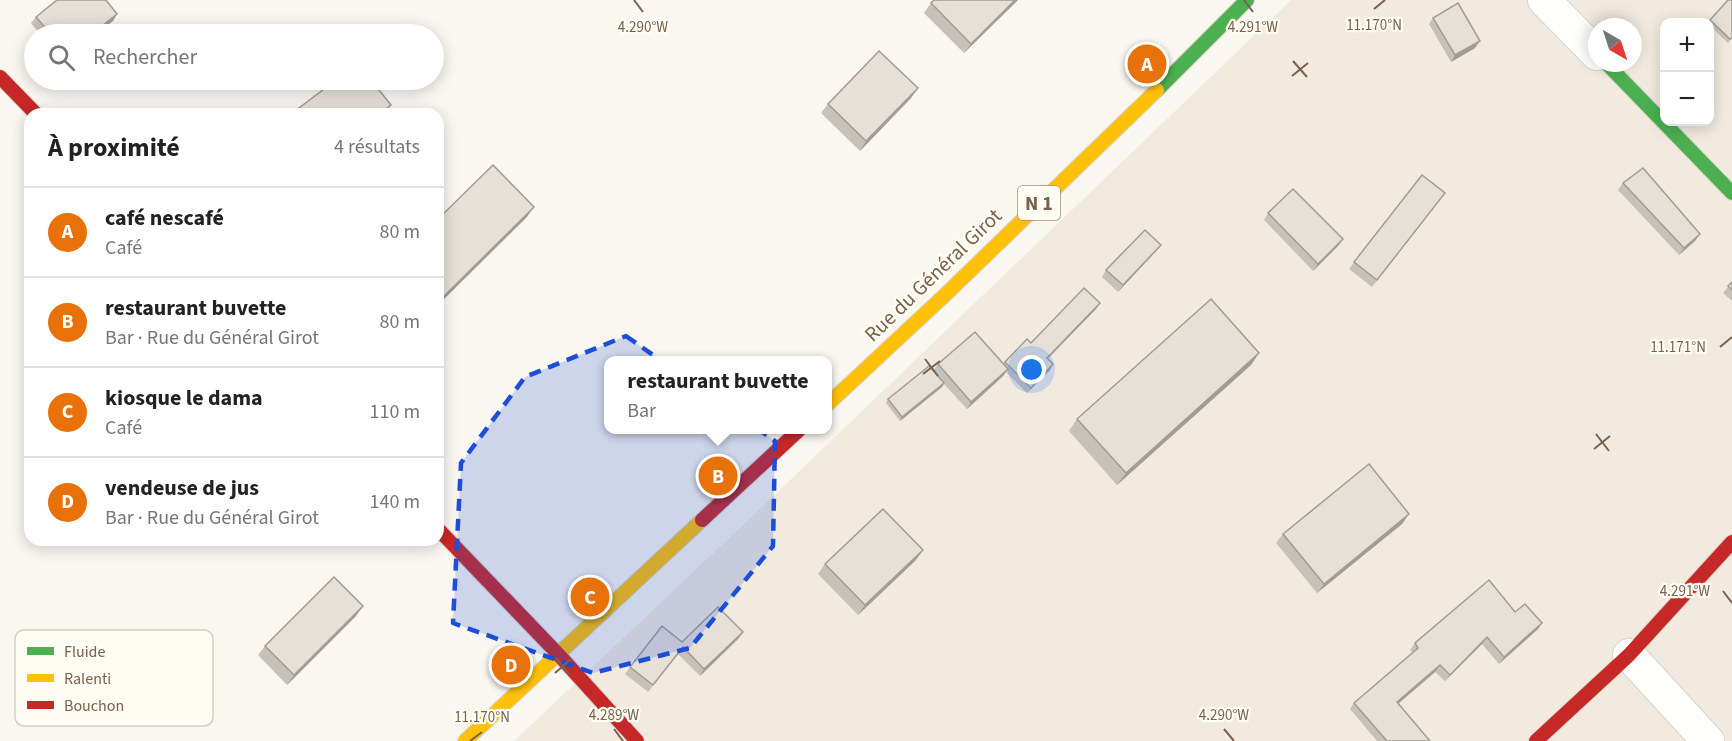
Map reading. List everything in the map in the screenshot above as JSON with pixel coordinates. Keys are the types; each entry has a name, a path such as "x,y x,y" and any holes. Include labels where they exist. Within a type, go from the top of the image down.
{"main road":[{"name":"Rue du Général Girot","path":"832,400 945,295 1247,0"},
{"path":"1614,72 1732,194"},
{"path":"0,77 30,108"},
{"path":"465,741 794,434"},
{"path":"444,536 558,654 637,741"},
{"path":"1536,741 1629,655 1732,542"}],"street":[{"path":"1544,0 1588,45"},
{"path":"1629,655 1708,741"}],"highlighted area":[{"path":"626,336 775,441 773,546 690,648 593,673 453,623 461,463 525,377"}],"shaded area":[{"path":"1291,0 1732,0 1732,741 514,741 740,528"}],"building":[{"path":"57,0 106,0 117,14 104,24 42,24 36,17"},
{"path":"934,0 1015,0 971,44 931,3"},
{"path":"1728,0 1732,0 1732,38 1730,39 1714,24 1714,18 1712,18"},
{"path":"1458,3 1480,41 1455,55 1433,18"},
{"path":"879,51 918,88 866,141 828,104"},
{"path":"323,90 379,90 391,105 387,108 299,108"},
{"path":"493,165 534,207 444,296 444,213"},
{"path":"1643,168 1700,234 1684,248 1623,183"},
{"path":"1422,175 1445,193 1377,280 1354,262"},
{"path":"1293,189 1343,239 1318,264 1268,213"},
{"path":"1145,230 1161,245 1123,285 1106,270"},
{"path":"1084,288 1100,303 1047,358 1053,364 1031,388 1005,362 1027,339 1031,343"},
{"path":"1211,299 1259,353 1126,473 1077,419"},
{"path":"975,332 1008,369 971,402 938,364"},
{"path":"929,366 944,383 902,417 888,399"},
{"path":"1369,464 1409,514 1324,584 1283,534"},
{"path":"883,509 923,550 865,605 825,564"},
{"path":"334,577 363,606 294,675 265,646"},
{"path":"1489,580 1515,612 1525,604 1542,623 1504,657 1487,637 1450,675 1440,665 1397,702 1430,741 1387,741 1354,703 1418,648 1415,643"},
{"path":"718,607 743,632 704,669 683,647 653,685 630,667 662,626 682,642"}],"traffic: fast":[{"path":"1157,90 1247,0"},
{"path":"1615,72 1732,193"}],"traffic: slow":[{"path":"832,400 945,295 1157,90"},
{"path":"465,741 702,520"}],"traffic: jam":[{"path":"0,77 30,108"},
{"path":"702,520 795,434"},
{"path":"444,535 558,654 637,741"},
{"path":"1536,741 1629,655 1732,542"}],"place":[{"name":"café nescafé","path":"1147,64"},
{"name":"restaurant buvette","path":"718,476"},
{"name":"kiosque le dama","path":"590,597"},
{"name":"vendeuse de jus","path":"511,665"}]}
